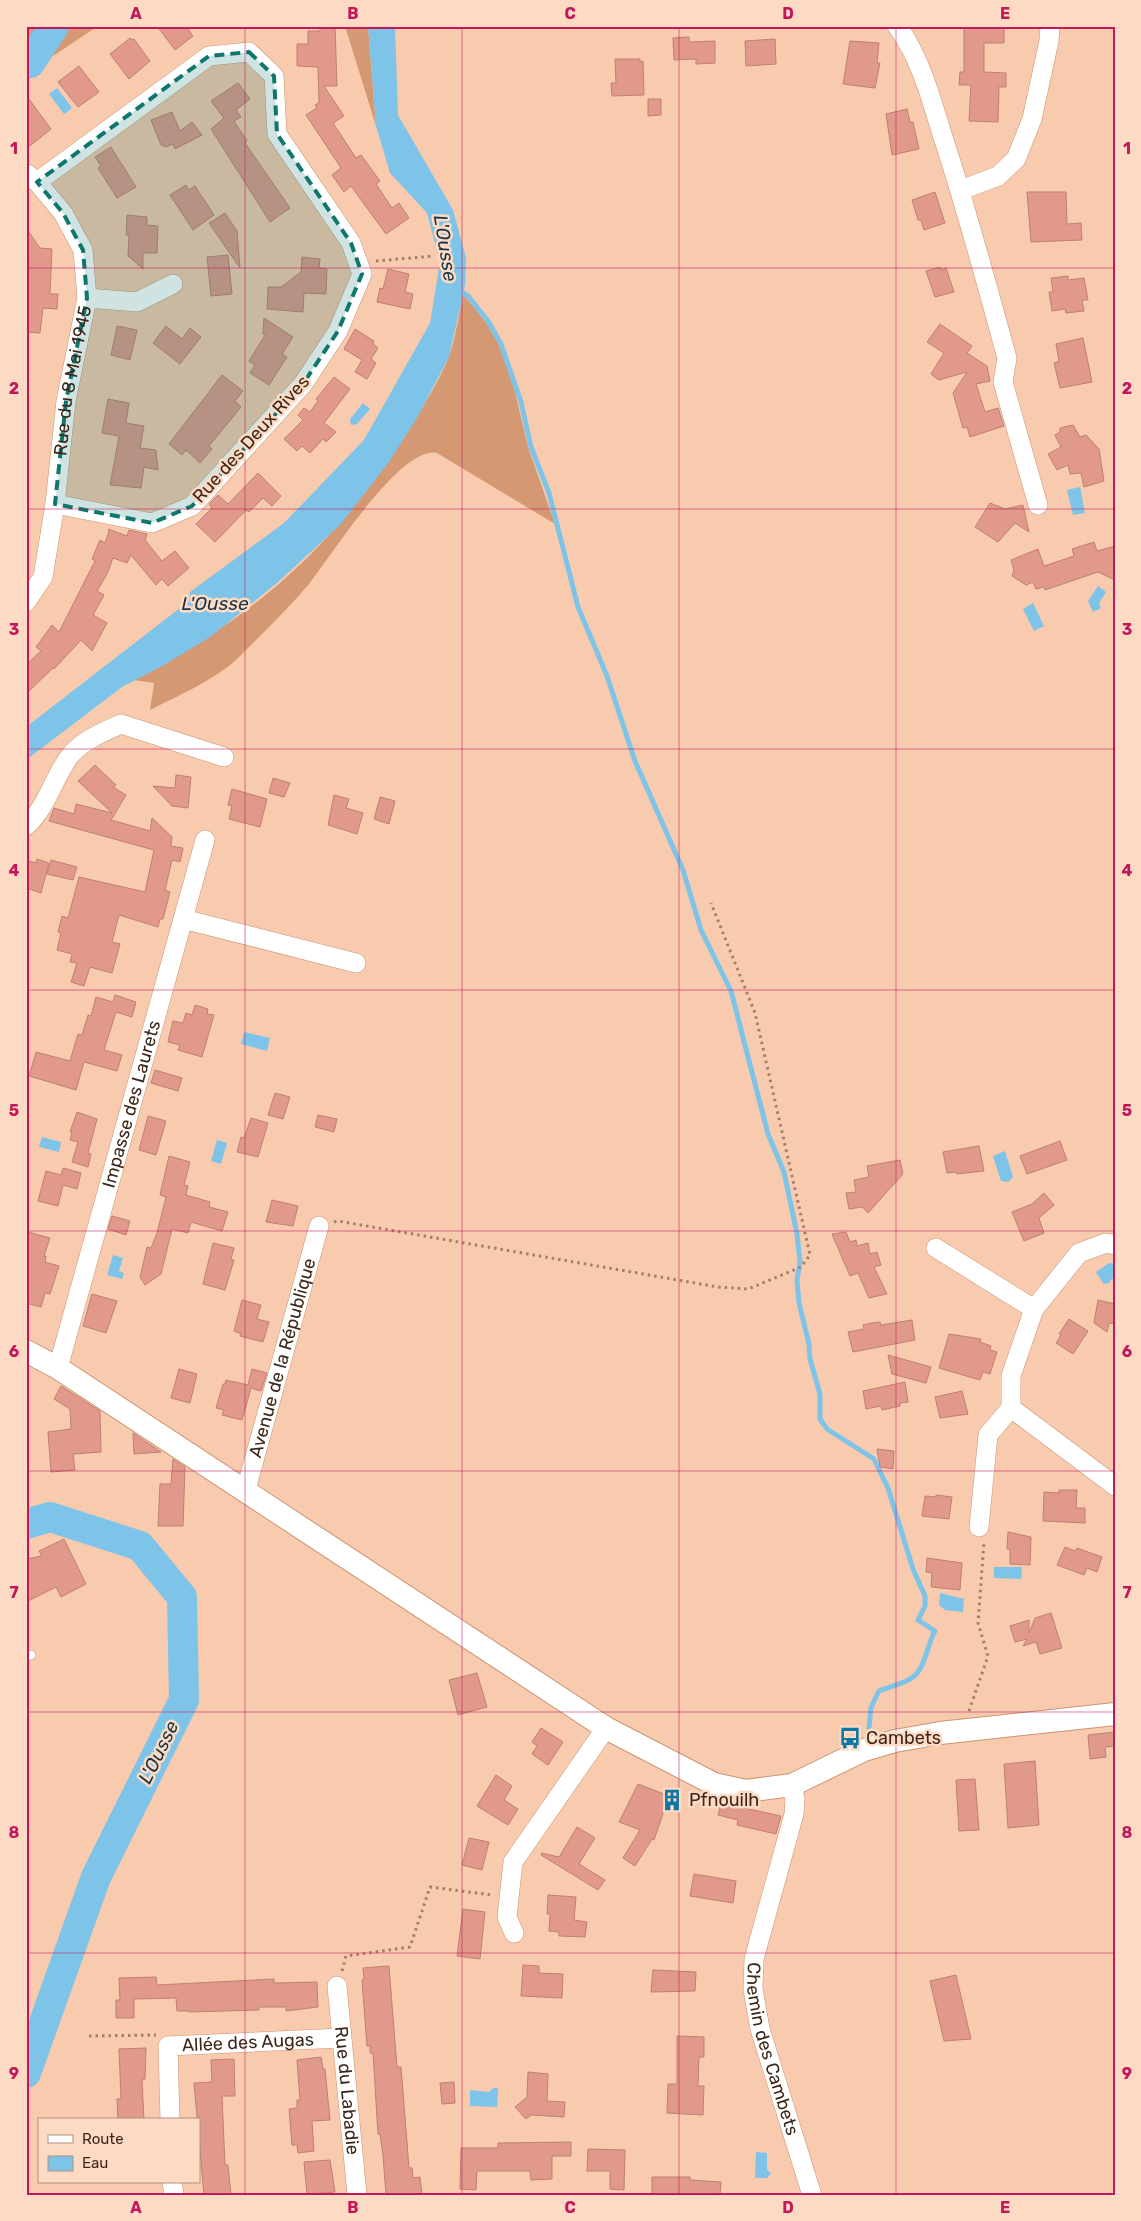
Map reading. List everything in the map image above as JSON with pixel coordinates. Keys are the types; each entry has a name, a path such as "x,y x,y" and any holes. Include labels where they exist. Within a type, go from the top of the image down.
{"street":[{"path":"897,26 905,37 923,75 961,190 1008,358 1003,382 1038,505"},
{"path":"961,190 998,176 1016,159 1032,119 1049,41 1050,26"},
{"name":"Rue des Deux Rives","path":"31,178 209,56 249,52 274,76 277,134 351,244 362,274 338,331 303,384 192,506 152,523 55,504"},
{"name":"Rue du 8 Mai 1945","path":"26,602 43,576 55,504 66,401 88,298 83,250 63,213 31,178"},
{"path":"88,298 137,302 173,284"},
{"path":"26,826 35,818 69,757 97,734 120,724 224,758"},
{"name":"Impasse des Laurets","path":"58,1368 205,840"},
{"path":"183,919 356,962"},
{"name":"Avenue de la République","path":"246,1490 319,1226"},
{"path":"979,1527 988,1435 1011,1408 1011,1376 1034,1309 1079,1253 1106,1243 1115,1245"},
{"path":"936,1248 1034,1309"},
{"path":"26,1352 58,1368 606,1728 714,1784 746,1790 792,1785 864,1750 895,1741 962,1731 1115,1714"},
{"path":"1011,1408 1115,1486"},
{"path":"514,1933 507,1917 513,1862 606,1728"},
{"name":"Chemin des Cambets","path":"792,1785 795,1799 794,1814 754,1959 753,1989 760,2029 812,2195"},
{"name":"Rue du Labadie","path":"338,1986 341,2038 357,2195"},
{"name":"Allée des Augas","path":"170,2118 168,2046 341,2038"}],"path":[{"path":"358,262 434,256"},
{"path":"319,1226 338,1221 718,1287 741,1289 748,1289 801,1267 810,1255 755,1013 711,903"},
{"path":"962,1731 988,1656 978,1623 984,1541 979,1527"},
{"path":"338,1986 346,1956 410,1947 430,1887 509,1897"},
{"path":"89,2036 160,2035 168,2046"}],"highlighted area":[{"path":"249,52 274,76 277,134 351,243 362,274 338,331 303,384 192,506 152,523 55,504 66,401 87,298 83,250 63,213 37,182 209,56"}],"shaded area":[{"path":"26,26 98,26 26,74"},
{"path":"345,26 368,26 376,126"},
{"path":"463,294 488,325 498,343 512,379 528,447 555,524 437,453 422,455 405,466 386,484 350,528 309,584 238,658 208,680 150,710 154,683 134,680 219,629 275,587 326,538 371,485 410,427 442,373 456,332"}],"water":[{"name":"L'Ousse","path":"368,26 395,26 398,115 453,210 466,258 465,285 449,357 417,418 389,462 340,525 277,583 210,637 164,665 122,687 26,760 26,727 189,601 190,592 284,523 364,440 430,323 440,262 427,213 390,173 376,126"},
{"path":"57,88 72,108 64,114 49,94"},
{"path":"363,403 370,409 357,424 351,425 350,419"},
{"path":"1080,487 1085,513 1073,515 1067,490"},
{"path":"1098,586 1106,592 1099,603 1101,608 1093,612 1088,601"},
{"path":"1033,603 1044,626 1034,631 1023,609"},
{"path":"244,1032 270,1038 267,1051 241,1044"},
{"path":"42,1137 61,1142 59,1152 39,1147"},
{"path":"217,1140 227,1143 221,1164 211,1161"},
{"path":"1005,1151 1013,1177 1008,1182 1001,1181 993,1156"},
{"path":"113,1255 123,1258 119,1271 124,1273 122,1279 107,1275"},
{"path":"1109,1263 1115,1264 1115,1278 1106,1284 1103,1283 1096,1272"},
{"path":"994,1567 1022,1567 1021,1579 994,1578"},
{"path":"940,1593 964,1599 963,1612 945,1610 939,1605"},
{"path":"493,2088 498,2088 497,2107 470,2106 470,2090 489,2092"},
{"path":"756,2152 767,2153 767,2169 771,2174 767,2178 755,2178"}],"building":[{"path":"157,26 186,26 193,36 175,50"},
{"path":"320,26 335,26 337,86 324,86 344,116 333,123 356,158 361,155 380,181 376,184 392,208 399,203 409,218 386,234 351,186 344,192 332,175 341,168 306,115 317,108 315,105 319,103 318,67 297,66 297,44 308,44 308,31 320,31"},
{"path":"964,26 1004,26 1004,43 984,43 984,72 1006,73 1006,87 999,87 998,122 969,121 971,85 959,85 960,72 964,72"},
{"path":"689,37 689,42 715,41 715,63 696,64 696,59 674,60 673,38"},
{"path":"130,38 134,39 150,61 129,79 110,54"},
{"path":"775,39 776,64 746,66 745,41"},
{"path":"850,41 879,43 877,63 880,63 875,88 843,84"},
{"path":"615,59 640,59 640,62 643,61 644,95 612,96 611,83 616,83"},
{"path":"79,66 99,92 78,107 58,82"},
{"path":"238,83 250,99 236,110 241,117 234,121 247,141 245,143 290,208 270,222 211,129 224,118 211,101"},
{"path":"26,95 51,129 26,149"},
{"path":"648,99 661,99 661,115 648,116"},
{"path":"907,109 910,122 913,122 919,149 892,155 886,114"},
{"path":"172,112 180,131 192,122 202,135 175,149 173,144 166,147 161,145 151,120"},
{"path":"111,147 136,187 117,198 98,168 101,166 95,157"},
{"path":"186,185 189,190 195,186 214,215 193,230 170,195"},
{"path":"935,192 945,223 924,230 921,220 918,220 912,200"},
{"path":"1027,192 1066,192 1067,224 1081,223 1082,240 1031,242"},
{"path":"225,213 237,231 240,268 209,223"},
{"path":"127,215 147,217 147,225 158,226 157,253 143,253 143,269 128,256 129,235 126,235"},
{"path":"26,228 40,248 52,249 50,294 58,294 57,309 43,308 40,333 26,332 29,261 26,261"},
{"path":"228,255 232,294 211,296 207,257"},
{"path":"302,257 320,259 319,268 327,269 326,294 304,293 303,312 267,309 268,287 281,287 301,272"},
{"path":"940,267 941,270 946,268 954,292 935,297 926,271"},
{"path":"388,269 409,274 405,292 413,294 410,309 377,302 380,288 383,289"},
{"path":"1068,276 1068,280 1084,278 1088,300 1082,300 1084,311 1066,313 1065,309 1052,311 1049,292 1053,292 1051,278"},
{"path":"264,318 293,337 282,354 287,357 269,385 250,373 255,365 249,361 265,335 263,334"},
{"path":"940,324 972,346 967,353 987,366 990,381 976,384 985,412 998,408 1004,426 970,437 967,427 963,428 953,393 967,372 939,380 931,374 944,353 927,342"},
{"path":"117,326 137,330 130,360 111,355"},
{"path":"166,326 182,339 190,328 201,337 180,364 153,343"},
{"path":"355,329 374,341 373,344 378,348 371,359 376,363 367,379 355,372 362,360 344,349"},
{"path":"1083,338 1092,382 1060,388 1054,363 1059,361 1056,344"},
{"path":"222,375 243,391 235,401 241,407 209,446 212,449 200,463 186,450 182,455 169,444"},
{"path":"334,377 350,389 324,423 336,432 326,442 323,439 310,453 302,446 297,451 284,439 303,420 298,415 304,408 310,412 318,401 316,399"},
{"path":"108,399 129,403 126,423 144,426 140,448 156,450 158,470 144,467 141,488 110,485 119,436 102,433"},
{"path":"1073,425 1080,437 1086,435 1099,449 1104,481 1084,487 1081,473 1070,474 1068,465 1057,470 1048,454 1061,447 1055,435 1060,432 1060,428"},
{"path":"258,473 281,496 272,506 263,498 249,512 246,510 215,542 196,524 212,508 209,504 218,495 228,504"},
{"path":"990,503 1005,509 1023,505 1029,532 1015,523 998,542 975,527"},
{"path":"108,529 127,536 129,530 147,534 145,540 162,561 175,551 189,568 168,586 162,579 156,585 131,555 127,563 113,558 107,574 97,591 104,595 93,615 107,623 92,651 81,640 54,669 26,694 26,665 41,651 36,647 52,625 59,632 95,561 92,559 100,540 105,543"},
{"path":"1094,542 1097,551 1115,546 1115,580 1098,572 1045,590 1044,587 1036,589 1033,582 1026,585 1012,576 1014,570 1011,560 1038,549 1044,566 1074,556 1072,549"},
{"path":"95,765 116,785 113,787 126,795 111,820 150,831 152,818 172,837 171,846 183,848 180,862 172,860 165,890 170,892 163,919 160,919 158,927 119,915 112,942 120,944 112,973 90,967 84,986 71,982 77,963 70,962 72,954 57,950 61,933 58,932 62,916 68,918 79,877 145,892 154,850 49,821 54,808 74,814 76,804 112,813 78,781"},
{"path":"176,775 191,777 188,808 172,806 153,786 175,788"},
{"path":"273,778 290,783 284,797 269,793"},
{"path":"232,789 267,799 260,827 229,819 232,806 228,805"},
{"path":"334,795 349,799 346,808 363,813 357,834 328,825"},
{"path":"380,797 395,801 389,824 374,819"},
{"path":"37,859 49,863 41,893 26,888 26,860 36,863"},
{"path":"51,860 77,867 73,880 47,874"},
{"path":"115,995 136,1002 132,1017 116,1012 104,1050 122,1055 117,1071 84,1062 76,1090 29,1076 36,1052 70,1061 78,1034 82,1035 88,1015 91,1016 96,997 113,1002"},
{"path":"195,1005 208,1009 207,1014 214,1015 202,1057 178,1050 180,1045 168,1042 173,1021 183,1023 186,1013 192,1015"},
{"path":"155,1070 182,1078 178,1091 151,1083"},
{"path":"275,1093 290,1097 283,1119 268,1115"},
{"path":"77,1112 97,1119 88,1153 91,1154 88,1167 72,1162 78,1142 70,1140 72,1132 70,1132"},
{"path":"318,1115 337,1119 334,1132 315,1127"},
{"path":"148,1116 166,1121 156,1155 139,1150"},
{"path":"251,1118 268,1123 258,1157 237,1152 241,1137 244,1138"},
{"path":"1060,1141 1067,1160 1027,1174 1020,1156"},
{"path":"979,1146 984,1171 957,1174 957,1172 947,1173 943,1152"},
{"path":"169,1156 190,1162 184,1185 188,1186 186,1195 210,1202 209,1207 228,1212 222,1231 191,1222 188,1233 172,1229 161,1274 145,1285 140,1277 147,1247 151,1248 157,1233 166,1197 160,1195"},
{"path":"900,1160 903,1174 868,1213 862,1207 849,1209 846,1193 856,1192 854,1180 869,1177 867,1166"},
{"path":"63,1168 81,1173 77,1189 63,1185 58,1206 38,1201 46,1171 61,1175"},
{"path":"1044,1193 1054,1205 1039,1218 1044,1233 1024,1241 1012,1212 1032,1204"},
{"path":"272,1200 298,1206 293,1226 266,1222"},
{"path":"112,1216 130,1221 126,1235 108,1229"},
{"path":"28,1232 50,1238 44,1256 46,1256 45,1262 59,1266 50,1294 45,1293 41,1307 26,1303 26,1240"},
{"path":"846,1232 850,1242 856,1240 857,1246 868,1243 870,1254 877,1252 881,1265 874,1267 887,1294 869,1298 858,1273 850,1276 832,1234"},
{"path":"213,1243 234,1248 231,1259 234,1260 225,1290 203,1284"},
{"path":"92,1294 117,1301 106,1333 83,1326"},
{"path":"242,1300 261,1305 257,1319 269,1322 263,1342 240,1336 241,1334 234,1331"},
{"path":"1098,1300 1115,1304 1115,1324 1109,1323 1107,1332 1094,1323"},
{"path":"1069,1319 1088,1331 1073,1354 1056,1343 1061,1335 1059,1334"},
{"path":"912,1320 915,1340 853,1352 848,1332 864,1329 863,1325 871,1323 880,1322 881,1325"},
{"path":"949,1334 981,1339 980,1342 991,1346 990,1350 997,1352 990,1374 983,1372 980,1380 939,1368"},
{"path":"888,1355 931,1367 926,1383 892,1374"},
{"path":"179,1369 197,1374 190,1403 171,1398"},
{"path":"252,1369 267,1373 261,1391 251,1388 242,1420 222,1415 224,1410 216,1408 223,1384 225,1384 226,1380 248,1385"},
{"path":"905,1382 908,1402 882,1410 881,1406 866,1409 863,1391"},
{"path":"61,1386 100,1411 101,1452 73,1454 75,1470 51,1472 48,1432 71,1429 70,1409 54,1399"},
{"path":"962,1391 968,1414 940,1418 935,1397"},
{"path":"133,1433 161,1452 134,1454"},
{"path":"877,1449 894,1451 893,1469 880,1467"},
{"path":"173,1459 185,1467 183,1526 158,1526 160,1484 171,1484"},
{"path":"1059,1490 1077,1490 1076,1508 1085,1508 1085,1523 1043,1521 1044,1492 1059,1493"},
{"path":"936,1495 952,1497 949,1519 922,1516 925,1496 936,1497"},
{"path":"1008,1532 1031,1537 1030,1565 1010,1564 1010,1549 1007,1549"},
{"path":"64,1539 86,1584 61,1597 56,1587 26,1602 26,1559 42,1556 39,1551"},
{"path":"1065,1547 1075,1551 1077,1548 1102,1557 1097,1572 1087,1568 1084,1575 1057,1565"},
{"path":"927,1558 962,1563 960,1590 931,1587 932,1573 926,1572"},
{"path":"1051,1613 1062,1648 1040,1654 1036,1642 1023,1646 1027,1639 1015,1642 1010,1626 1029,1620 1029,1633 1035,1618"},
{"path":"477,1673 487,1707 458,1715 449,1680"},
{"path":"541,1728 563,1742 548,1765 532,1754 537,1746 532,1742"},
{"path":"1115,1732 1115,1746 1105,1747 1106,1757 1090,1759 1088,1735"},
{"path":"1035,1761 1039,1825 1008,1828 1004,1764"},
{"path":"496,1775 512,1786 504,1800 518,1809 508,1825 477,1806"},
{"path":"975,1779 979,1830 959,1831 956,1780"},
{"path":"638,1784 669,1796 654,1840 652,1839 635,1866 623,1858 640,1830 619,1822"},
{"path":"721,1803 781,1816 776,1834 737,1825 738,1820 718,1815"},
{"path":"577,1827 595,1838 579,1864 605,1880 598,1890 541,1855 542,1853 559,1857"},
{"path":"469,1838 489,1842 482,1870 462,1865"},
{"path":"694,1874 736,1881 733,1903 690,1896"},
{"path":"548,1895 576,1897 574,1920 587,1922 585,1937 559,1936 559,1932 549,1931 550,1914 547,1914"},
{"path":"463,1909 485,1912 480,1959 457,1956"},
{"path":"523,1965 539,1966 539,1973 563,1974 562,1998 521,1996"},
{"path":"389,1966 397,2067 401,2067 409,2168 412,2168 413,2178 420,2177 422,2194 386,2195 383,2155 380,2134 378,2134 373,2053 370,2053 370,2046 367,2046 362,1980 364,1979 363,1968"},
{"path":"653,1970 696,1972 695,1991 651,1992"},
{"path":"956,1975 971,2039 944,2041 930,1981"},
{"path":"156,1977 157,1985 274,1979 274,1983 317,1982 318,2007 286,2011 286,2007 259,2007 259,2010 189,2012 177,2011 176,1998 134,1999 134,2018 116,2018 116,2000 120,2000 119,1978"},
{"path":"677,2036 704,2037 704,2057 699,2057 698,2086 704,2086 703,2115 667,2113 668,2084 677,2084"},
{"path":"146,2048 145,2079 142,2080 144,2118 118,2118 117,2099 121,2099 119,2049"},
{"path":"321,2057 323,2069 325,2069 330,2120 312,2121 314,2151 298,2153 297,2145 292,2145 289,2109 297,2108 297,2100 300,2100 297,2060"},
{"path":"234,2059 235,2096 222,2096 225,2165 228,2165 231,2195 204,2195 200,2150 200,2118 197,2118 194,2083 212,2082 211,2060"},
{"path":"528,2072 548,2074 547,2101 565,2102 564,2117 531,2115 526,2119 515,2107 527,2097"},
{"path":"454,2082 455,2103 442,2104 440,2083"},
{"path":"571,2142 571,2156 552,2156 552,2179 531,2180 530,2171 477,2171 476,2190 460,2189 461,2148 498,2148 498,2143"},
{"path":"588,2149 625,2150 624,2190 610,2189 610,2171 587,2171"},
{"path":"330,2160 335,2192 307,2194 304,2162"},
{"path":"652,2177 690,2177 690,2180 721,2182 720,2195 652,2195"}],"waterway":[{"path":"26,64 30,63 54,26"},
{"path":"459,290 468,296 488,321 501,344 521,402 531,447 549,493 578,607 607,676 635,761 683,870 701,930 731,991 768,1134 784,1172 797,1234 800,1262 797,1280 799,1303 809,1344 810,1359 820,1394 820,1419 827,1429 874,1459 888,1488 913,1569 925,1596 925,1606 918,1620 935,1631 923,1663 915,1676 905,1682 879,1691 871,1707 869,1728"},
{"name":"L'Ousse","path":"26,1524 50,1517 140,1546 182,1597 184,1700 96,1877 26,2073"}],"place":[{"name":"Cambets","path":"850,1738"},
{"name":"Pfnouilh","path":"672,1800"}]}
